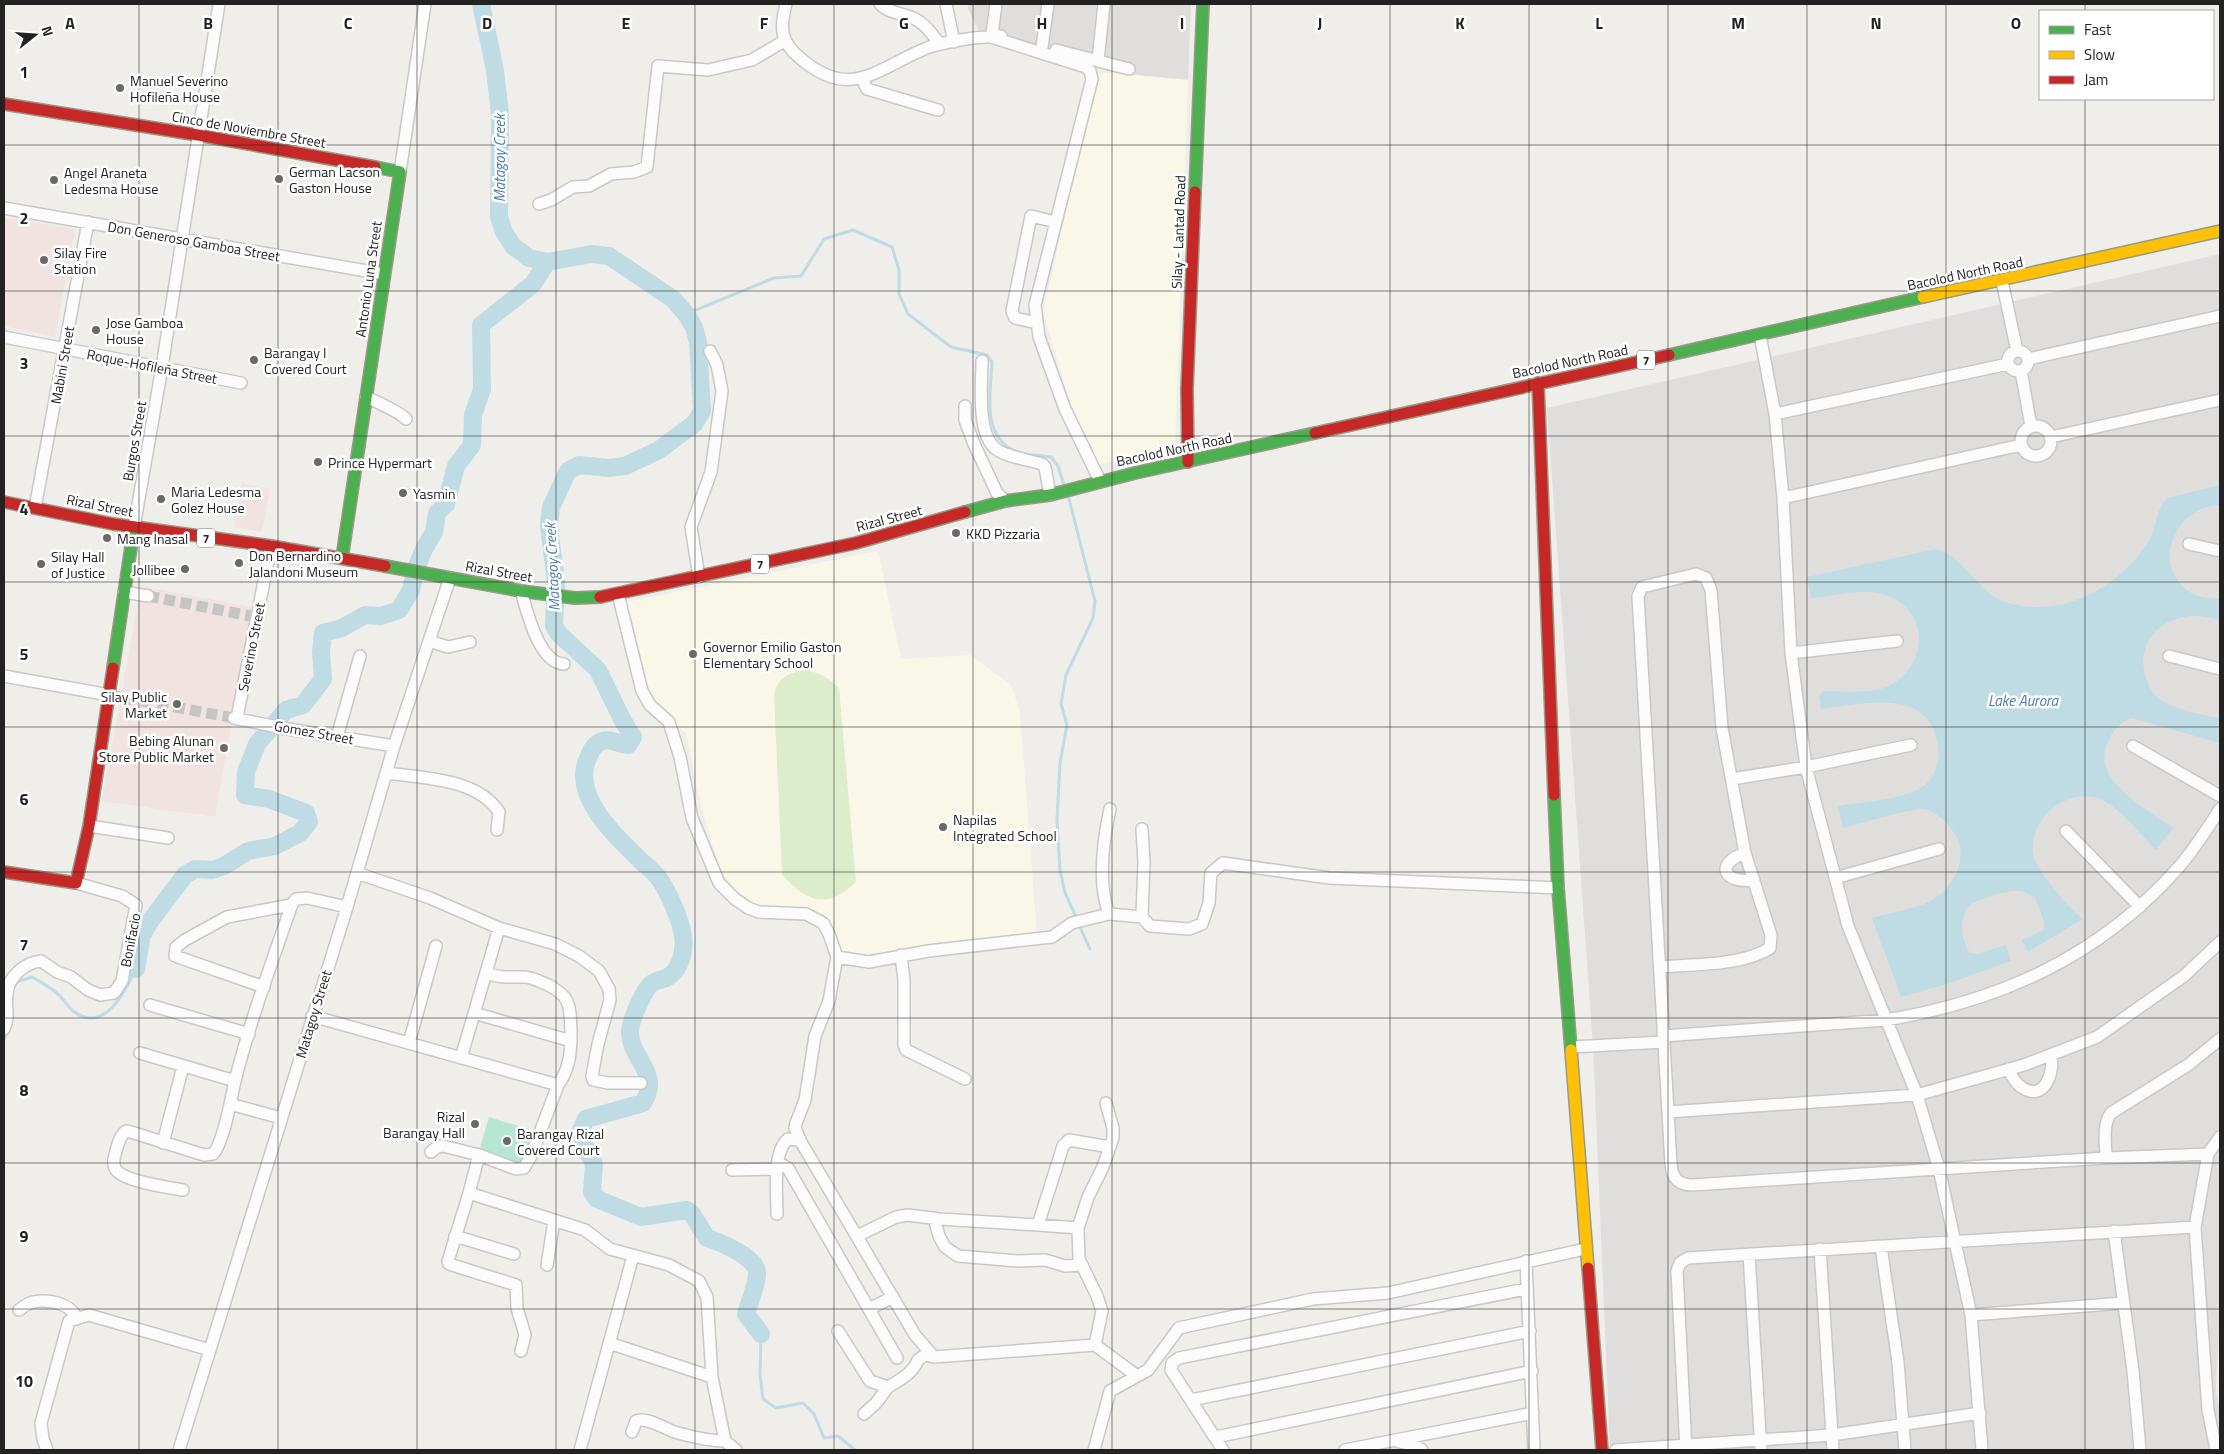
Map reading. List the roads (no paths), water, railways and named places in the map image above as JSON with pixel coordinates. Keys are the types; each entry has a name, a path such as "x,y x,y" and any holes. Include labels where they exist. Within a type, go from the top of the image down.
{"main road":[{"name":"Silay - Lantad Road","path":"1188,462 1187,389 1203,4"},
{"name":"Cinco de Noviembre Street","path":"4,104 198,135 400,172"},
{"name":"Antonio Luna Street","path":"342,558 400,172"},
{"name":"Bacolod North Road","path":"1072,489 1100,481 2220,231"},
{"path":"1538,383 1558,888 1572,1047 1585,1249 1602,1450"},
{"name":"Rizal Street","path":"4,502 134,527 271,546 521,591 575,598 610,596 856,543 1005,501 1053,495 1072,489"},
{"name":"Burgos Street","path":"76,883 88,826 134,527"},
{"path":"4,872 76,883"}],"street":[{"name":"Burgos Street","path":"134,527 162,367 219,4"},
{"name":"Antonio Luna Street","path":"400,172 424,4"},
{"path":"786,4 783,30 784,41 795,54 819,73 844,80 862,80 939,44 980,36 991,37 1086,67 1090,71 1092,79 1036,305 1038,337 1065,409 1100,481"},
{"path":"880,4 886,10 911,17 923,24 939,44"},
{"path":"946,4 954,42"},
{"path":"996,4 992,34 1129,69"},
{"path":"1042,47 1048,4"},
{"path":"1098,60 1104,4"},
{"path":"539,204 551,200 573,187 589,186 611,174 634,172 646,167 658,66 708,70 752,60 784,41"},
{"path":"862,80 867,89 938,110"},
{"name":"Don Generoso Gamboa Street","path":"4,208 384,274"},
{"path":"1037,323 1015,318 1012,311 1031,216 1056,222"},
{"name":"Mabini Street","path":"36,508 88,222"},
{"path":"2002,281 2017,351"},
{"path":"2028,359 2220,316"},
{"path":"1760,335 1775,414 1783,498 1791,652 1806,767 1848,926 1917,1095 1939,1169 1971,1314 1982,1450"},
{"name":"Roque-Hofileña Street","path":"4,337 241,383"},
{"path":"699,577 691,527 711,472 722,391 717,365 710,351"},
{"path":"2017,351 2024,353 2028,359 2026,366 2021,371"},
{"path":"2017,351 2009,357 2008,364 2013,370 2021,371"},
{"path":"982,360 982,418 989,441 999,452 1042,464 1045,467 1053,495"},
{"path":"1775,414 2008,364"},
{"path":"2021,371 2031,426"},
{"path":"366,397 387,409 398,412 406,419"},
{"path":"2051,437 2220,400"},
{"path":"965,406 965,420 974,444 997,493 1005,501"},
{"path":"2031,426 2044,427 2051,437 2049,449 2040,456 2028,454 2021,445 2022,433 2031,426"},
{"path":"1783,498 2021,445"},
{"path":"2189,544 2220,551"},
{"name":"Severino Street","path":"236,718 253,616 271,546"},
{"path":"1660,967 1730,961 1755,956 1770,948 1771,936 1745,853 1722,728 1709,584 1706,578 1696,574 1642,587 1638,596 1672,1174 1681,1184 2106,1158 2208,1154"},
{"name":"Matagoy Street","path":"179,1450 347,907 394,746 450,578"},
{"path":"521,591 528,614 544,652 548,658 558,664 564,664"},
{"path":"124,592 148,596"},
{"path":"618,594 642,691 650,705 669,722 680,757 692,818 719,882 735,899 748,908 769,913 806,914 823,923 830,934 837,957 829,1001 815,1036 805,1100 795,1128 800,1140 915,1335 934,1357"},
{"path":"429,641 448,647 470,642"},
{"path":"1791,652 1896,641"},
{"path":"338,737 360,656"},
{"path":"2169,656 2220,669"},
{"path":"4,676 109,695"},
{"name":"Gomez Street","path":"236,718 282,728 394,746"},
{"path":"1732,779 1806,767 1911,745"},
{"path":"2133,746 2220,796"},
{"path":"387,772 448,782 474,791 488,799 499,812 497,830"},
{"path":"1109,914 1103,898 1103,876 1104,842 1110,809"},
{"path":"1572,1047 1886,1020 1986,997 2029,978 2110,932 2140,907 2180,867 2220,810"},
{"path":"88,826 168,838"},
{"path":"1142,829 1144,861 1142,916 1150,926 1189,928 1202,924 1209,903 1211,873 1223,863 1329,878 1558,888"},
{"path":"2066,830 2140,907"},
{"path":"1835,878 1939,849"},
{"path":"1745,853 1729,860 1727,864 1728,874 1734,880 1740,882 1754,880"},
{"path":"357,873 430,898 499,928 555,944 579,956 599,971 609,990 610,1000 600,1032 592,1076 593,1080 608,1084 641,1083"},
{"name":"Bonifacio","path":"4,1029 8,1017 7,992 10,982 17,972 32,962 40,961 57,972 71,977 88,990 100,995 114,993 122,981 136,904 122,896 76,883"},
{"path":"183,1190 152,1185 116,1170 113,1163 114,1154 122,1134 126,1131 204,1155 213,1154 230,1104 249,1034 292,905 296,899 307,898 347,907"},
{"path":"264,987 175,956 174,951 185,940 227,918 268,908 292,905"},
{"path":"837,957 869,962 886,960 901,956 1052,937 1072,923 1109,914 1142,916"},
{"path":"460,1058 499,928"},
{"path":"1668,1112 1917,1095 2008,1069 2098,1037 2184,976 2220,942"},
{"path":"408,1043 436,946"},
{"path":"901,956 904,980 904,1045 906,1050 965,1079"},
{"path":"431,1152 437,1146 443,1146 516,1169 524,1168 531,1156 558,1085 569,1064 571,1041 570,1016 564,994 526,977 499,977 486,973"},
{"path":"150,1005 249,1034"},
{"path":"474,1013 571,1041"},
{"path":"312,1016 558,1085"},
{"path":"2106,1158 2105,1128 2106,1120 2111,1113 2188,1065 2220,1039"},
{"path":"140,1053 235,1081"},
{"path":"2008,1069 2020,1086 2032,1091 2040,1089 2050,1077 2051,1055"},
{"path":"163,1143 184,1066"},
{"path":"1095,1345 1102,1311 1082,1265 1078,1250 1078,1228 1088,1197 1110,1148 1113,1128 1106,1103"},
{"path":"230,1104 281,1118"},
{"path":"2216,1450 2208,1410 2195,1227 2208,1154 2220,1137"},
{"path":"777,1214 777,1166 783,1144 788,1140 800,1140"},
{"path":"1038,1225 1041,1211 1066,1141 1084,1141 1110,1148"},
{"path":"479,1156 448,1258 449,1264 516,1285 517,1308 525,1335 521,1351"},
{"path":"732,1170 777,1166 788,1168 896,1358"},
{"path":"468,1193 585,1230 593,1234 605,1246 633,1256 669,1265 700,1281 707,1297 712,1377 729,1446"},
{"path":"857,1236 896,1217 918,1215 934,1218 1078,1228"},
{"path":"934,1218 939,1236 945,1247 958,1256 1018,1261 1045,1260 1065,1266 1082,1265"},
{"path":"547,1265 554,1221"},
{"path":"1686,1448 1677,1271 1680,1263 1694,1257 2195,1227"},
{"path":"2114,1231 2133,1371 2139,1450"},
{"path":"455,1236 514,1254"},
{"path":"1880,1247 1898,1362 1905,1450"},
{"path":"1094,1450 1108,1394 1112,1389 1148,1370 1179,1328 1313,1299 1388,1293 1585,1249"},
{"path":"1820,1249 1833,1450"},
{"path":"1748,1254 1760,1446"},
{"path":"580,1450 633,1256"},
{"path":"1526,1261 1534,1450"},
{"path":"1223,1450 1171,1370 1172,1363 1179,1358 1526,1289"},
{"path":"869,1309 893,1297"},
{"path":"19,1310 34,1302 45,1301 70,1308 76,1317"},
{"path":"1971,1314 2124,1303"},
{"path":"47,1450 41,1428 43,1413 69,1321 76,1317 89,1315 210,1350"},
{"path":"838,1331 870,1381 888,1387"},
{"path":"1191,1400 1530,1331"},
{"path":"609,1343 712,1377"},
{"path":"864,1414 876,1403 888,1387 906,1376 916,1366 918,1360 926,1355 934,1357 1095,1345 1137,1376"},
{"path":"1216,1437 1532,1371"},
{"path":"1345,1450 1533,1413"},
{"path":"1616,1450 1760,1446 1980,1413"},
{"path":"632,1432 636,1421 642,1420 676,1432 729,1446"},
{"path":"1372,1450 1386,1442 1412,1444 1422,1450"}],"water":[{"name":"Lake Aurora","path":"2220,485 2220,505 2204,508 2190,516 2179,527 2172,541 2170,555 2172,570 2180,583 2193,594 2220,599 2220,620 2190,616 2168,622 2152,635 2144,653 2143,664 2149,686 2161,700 2190,712 2220,718 2220,743 2132,718 2120,724 2115,730 2108,741 2104,755 2106,768 2113,781 2136,802 2173,828 2156,850 2125,818 2106,802 2093,797 2080,797 2067,800 2056,806 2038,826 2034,839 2033,853 2046,878 2062,898 2083,919 2028,952 2022,940 2044,930 2044,921 2035,898 2024,892 2012,891 1973,903 1963,916 1962,923 1964,942 1970,953 1978,954 2006,945 2011,961 1947,984 1901,997 1872,918 1924,904 1942,893 1955,876 1959,866 1960,846 1947,823 1935,813 1925,809 1899,813 1843,828 1838,806 1896,797 1918,789 1926,784 1935,771 1938,761 1938,746 1932,727 1922,714 1909,707 1892,703 1874,703 1821,709 1819,697 1822,692 1827,691 1863,692 1877,690 1898,681 1908,670 1915,658 1919,644 1918,630 1913,617 1904,606 1891,597 1872,592 1862,592 1811,598 1807,577 1936,549 1956,560 1988,592 2008,603 2029,607 2070,602 2089,595 2124,571 2150,539 2161,506 2168,498"}],"waterway":[{"name":"Matagoy Creek","path":"481,4 495,70 500,114 499,217 504,232 513,246 529,258 547,262 592,254 609,256 673,299 694,327 698,342 702,411 695,423 659,450 625,466 609,468 579,465 568,471 551,507 549,526 556,583 554,626 559,634 598,670 633,737 628,745 605,740 595,746 588,758 584,772 585,786 590,800 607,826 656,874 671,899 682,930 683,941 683,953 676,969 668,977 653,983 648,988 632,1021 631,1042 644,1066 649,1083 648,1092 643,1103 586,1119 581,1130 583,1142 594,1164 592,1192 597,1199 641,1217 687,1210 692,1214 707,1238 736,1251 751,1261 755,1266 757,1276 746,1314 761,1334"},
{"path":"686,314 774,278 801,276 824,239 853,230 892,247 899,270 899,294 908,314 951,347 987,355 992,362 990,410 996,433 1003,443 1017,452 1051,457 1058,466 1064,485"},
{"path":"136,969 142,935 185,875 195,869 212,870 224,866 248,851 275,846 300,833 309,822 306,813 269,799 245,795 246,772 257,744 286,710 303,705 323,679 321,652 323,633 342,628 365,615 381,616 399,610 411,590 415,571 424,549 434,532 437,513 446,504 456,466 472,445 473,415 482,389 481,325 533,284 547,262"},
{"path":"1068,495 1095,601 1093,618 1066,675 1061,704 1067,725 1060,763 1057,820 1060,870 1065,893 1077,919"},
{"path":"1079,925 1090,949"},
{"path":"16,982 32,977 57,993 73,1011 84,1017 95,1018 104,1014 120,998 136,969"},
{"path":"4,1039 8,1031"},
{"name":"Matagoy Creek","path":"761,1334 760,1375 763,1399 776,1408 803,1403 814,1414 824,1438 838,1436 855,1450"}],"tunnel":[{"path":"148,596 250,616"},
{"path":"109,695 234,718"}],"place":[{"name":"Manuel Severino Hofileña House","path":"120,88"},
{"name":"German Lacson Gaston House","path":"279,179"},
{"name":"Angel Araneta Ledesma House","path":"54,180"},
{"name":"Silay Fire Station","path":"44,260"},
{"name":"Jose Gamboa House","path":"96,330"},
{"name":"Barangay I Covered Court","path":"254,360"},
{"name":"Prince Hypermart","path":"318,462"},
{"name":"Yasmin","path":"403,493"},
{"name":"Maria Ledesma Golez House","path":"161,499"},
{"name":"KKD Pizzaria","path":"956,533"},
{"name":"Mang Inasal","path":"107,538"},
{"name":"Don Bernardino Jalandoni Museum","path":"239,563"},
{"name":"Silay Hall of Justice","path":"41,564"},
{"name":"Jollibee","path":"185,569"},
{"name":"Governor Emilio Gaston Elementary School","path":"693,654"},
{"name":"Silay Public Market","path":"177,704"},
{"name":"Bebing Alunan Store Public Market","path":"224,748"},
{"name":"Napilas Integrated School","path":"943,827"},
{"name":"Rizal Barangay Hall","path":"475,1124"},
{"name":"Barangay Rizal Covered Court","path":"507,1141"}]}
